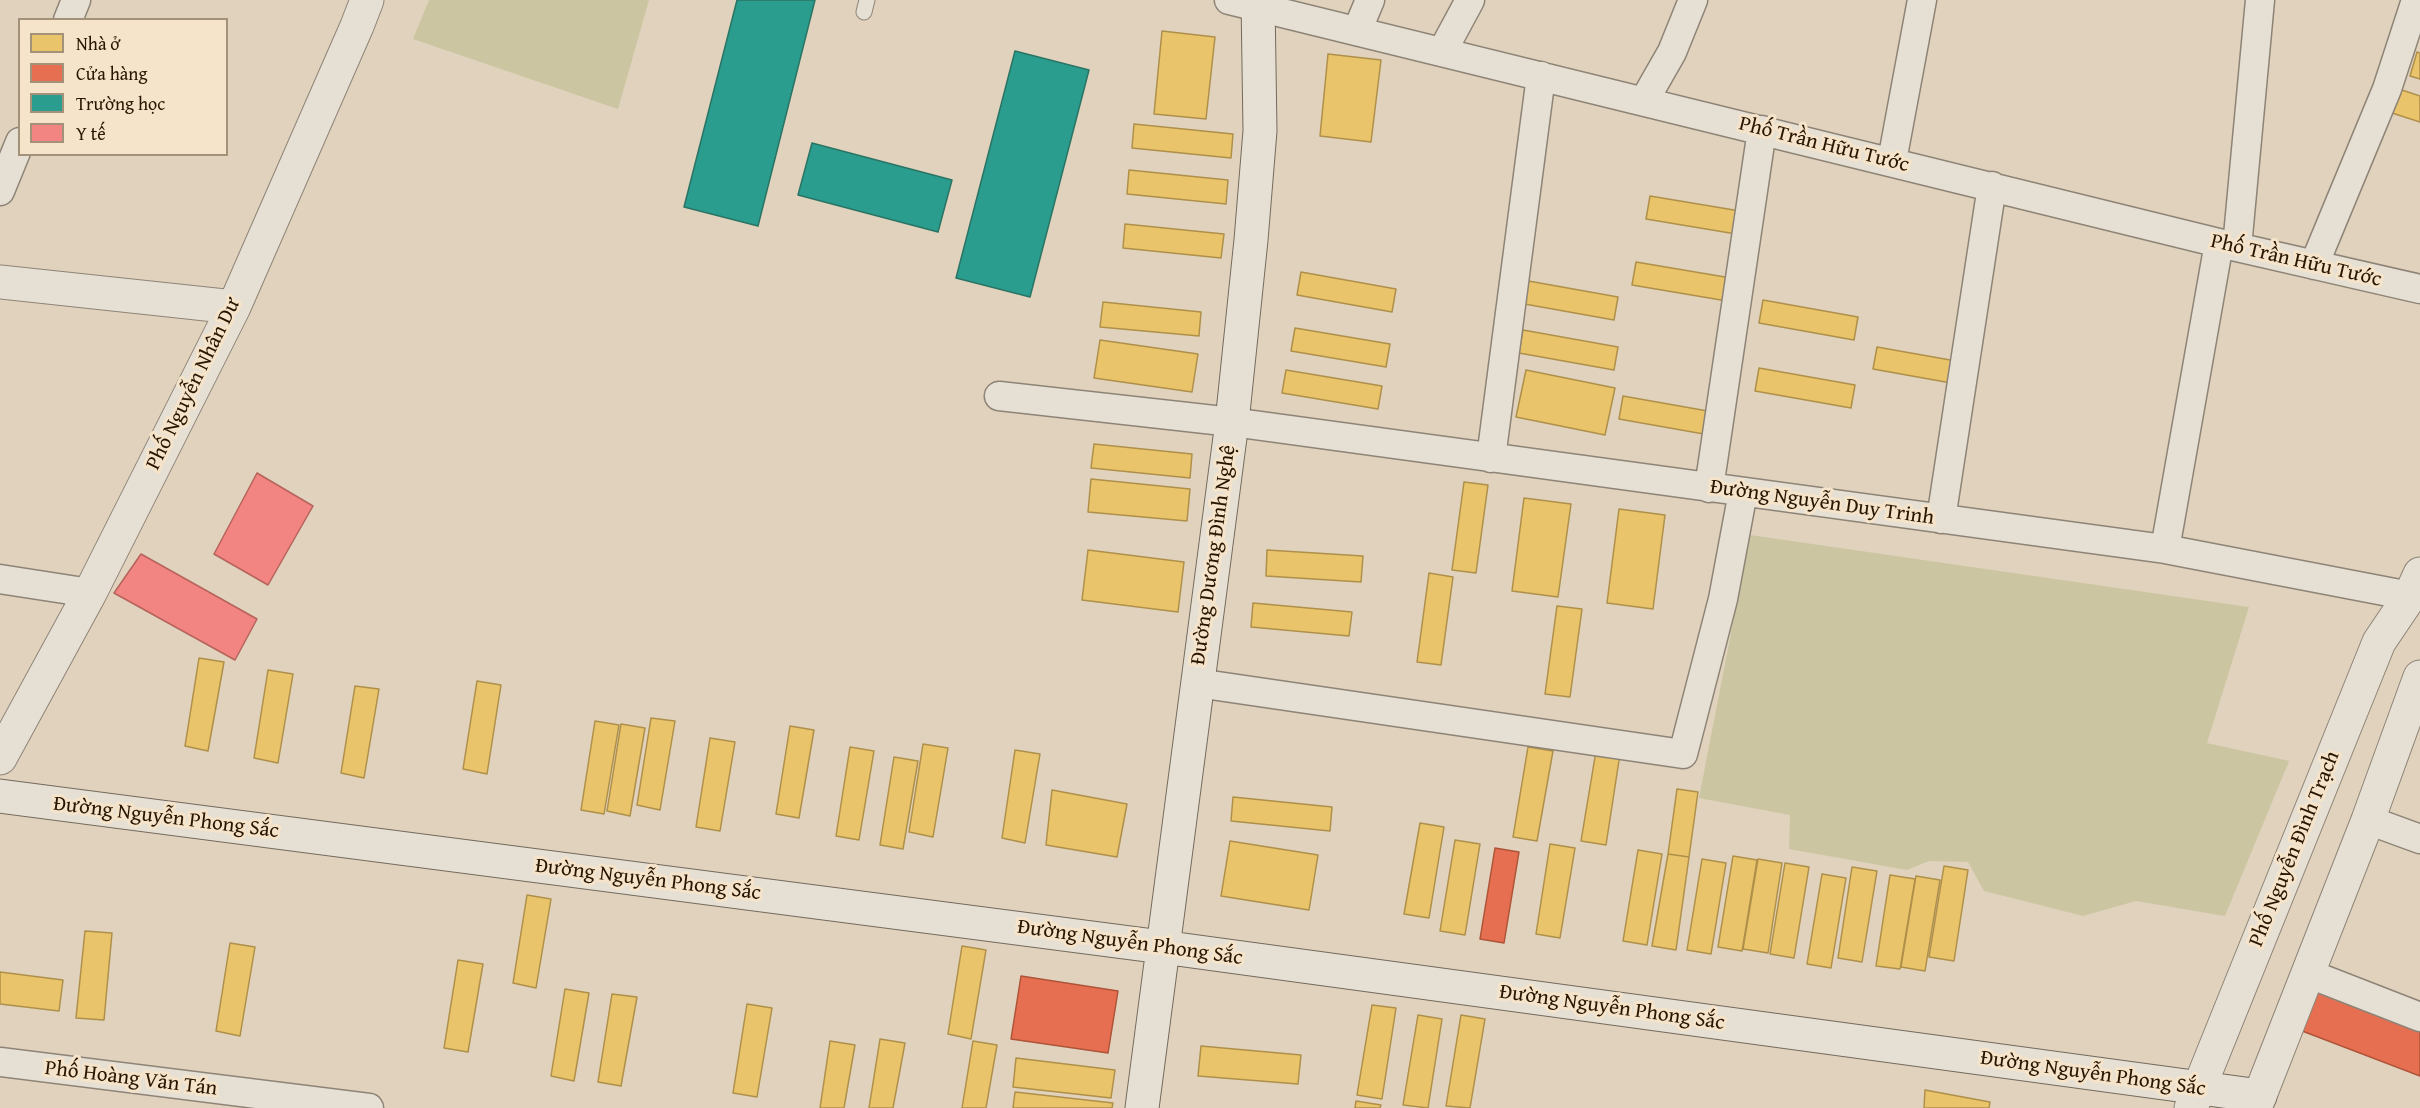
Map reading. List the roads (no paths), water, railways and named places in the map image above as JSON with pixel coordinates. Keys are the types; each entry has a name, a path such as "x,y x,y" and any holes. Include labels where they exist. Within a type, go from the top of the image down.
{"main road":[{"name":"Phố Nguyễn Nhân Dư","path":"0,758 90,593 234,307 367,0"},
{"name":"Đường Dương Đình Nghệ","path":"1142,1108 1232,422 1251,240 1260,131 1249,2"},
{"path":"0,282 234,307"},
{"path":"2415,585 2420,629"},
{"name":"Phố Nguyễn Đình Trạch","path":"2195,1098 2379,642 2415,585"},
{"path":"2257,1102 2368,820 2420,677"},
{"name":"Đường Nguyễn Phong Sắc","path":"0,796 1162,947 2195,1098 2257,1102"}],"street":[{"path":"69,18 76,0"},
{"path":"1358,31 1370,0"},
{"path":"1442,52 1470,0"},
{"path":"1644,101 1672,52 1693,0"},
{"path":"1892,161 1922,0"},
{"path":"2165,549 2228,245 2260,0"},
{"path":"2314,265 2386,89 2416,0"},
{"name":"Phố Trần Hữu Tước","path":"1249,2 1442,52 2420,290"},
{"path":"1491,458 1541,76"},
{"path":"1709,488 1762,130"},
{"path":"0,191 18,147"},
{"path":"1941,519 1992,186"},
{"name":"Đường Nguyễn Duy Trinh","path":"999,396 1232,422 2415,585"},
{"path":"1197,683 1683,753 1723,599 1743,492"},
{"path":"0,579 90,593"},
{"path":"2368,820 2420,839"},
{"path":"2307,973 2420,1017"},
{"name":"Phố Hoàng Văn Tán","path":"0,1062 369,1108"}]}
